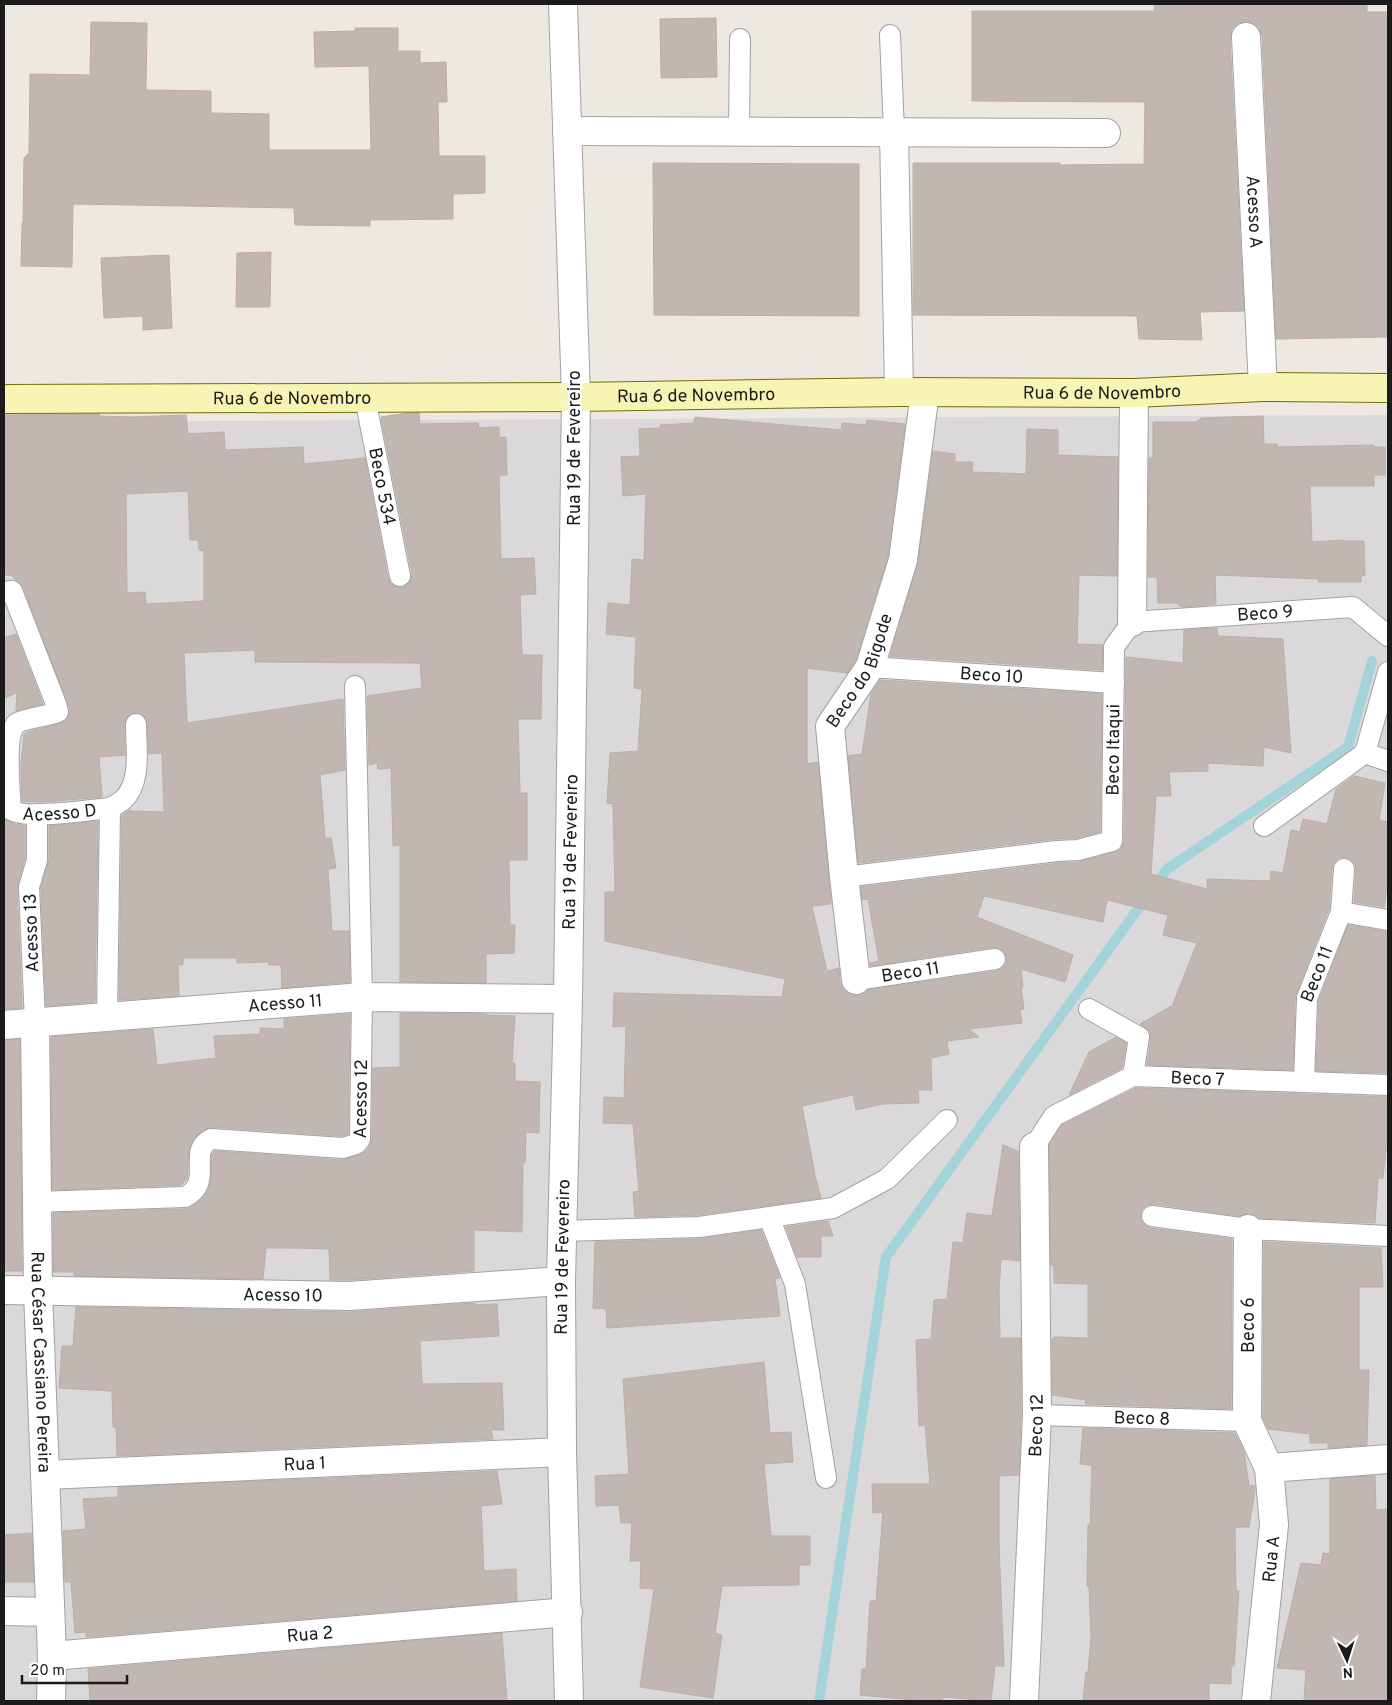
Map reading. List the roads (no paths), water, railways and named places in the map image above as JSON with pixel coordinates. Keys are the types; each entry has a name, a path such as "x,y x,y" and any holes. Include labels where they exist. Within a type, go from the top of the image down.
{"street":[{"name":"Rua 19 de Fevereiro","path":"563,4 576,397 568,999 561,1281 562,1452 568,1612 569,1701"},
{"name":"Acesso A","path":"1246,37 1263,387"},
{"path":"568,131 1106,133"},
{"name":"Beco do Bigode","path":"856,980 830,726 870,667 903,560 912,392 894,132"},
{"name":"Rua 6 de Novembro","path":"4,398 576,397 912,392 1134,393 1263,387 1388,388"},
{"path":"1132,622 1134,393"},
{"name":"Acesso 11","path":"4,1025 362,997 568,999"},
{"name":"Rua César Cassiano Pereira","path":"35,1022 38,1290 52,1656 51,1701"},
{"name":"Beco 12","path":"1024,1701 1037,1416 1034,1147"},
{"name":"Beco 6","path":"1247,1421 1248,1229"},
{"name":"Acesso 10","path":"4,1290 348,1296 561,1281"},
{"name":"Rua A","path":"1247,1421 1269,1468 1274,1526 1256,1701"},
{"name":"Rua 1","path":"46,1475 562,1452"},
{"path":"1269,1468 1388,1459"},
{"path":"4,1611 49,1612"},
{"name":"Rua 2","path":"52,1656 568,1612"}],"lane":[{"path":"890,35 894,132"},
{"path":"739,132 740,39"},
{"name":"Beco 534","path":"365,398 400,576"},
{"name":"Acesso D","path":"4,592 12,591 58,712 50,716 18,722 13,728 9,749 11,810 18,813 37,814 110,808 107,1017"},
{"name":"Beco 9","path":"1132,622 1353,607 1388,636"},
{"name":"Beco Itaqui","path":"844,877 1078,850 1112,841 1114,647 1132,622"},
{"name":"Beco 10","path":"870,667 1114,683"},
{"path":"1264,826 1365,753 1388,672"},
{"name":"Acesso 12","path":"36,1202 185,1197 194,1193 200,1184 200,1150 205,1142 211,1139 343,1148 356,1144 360,1139 362,997 355,686"},
{"path":"110,808 124,799 133,785 137,764 136,724"},
{"path":"1365,753 1388,761"},
{"name":"Acesso 13","path":"35,1022 29,887 37,860 37,814"},
{"name":"Beco 11","path":"1304,1082 1307,998 1341,912 1344,868"},
{"path":"1341,912 1388,920"},
{"name":"Beco 11","path":"856,980 995,959"},
{"path":"1089,1010 1139,1037 1133,1076"},
{"name":"Beco 7","path":"1034,1147 1054,1116 1133,1076 1388,1085"},
{"path":"562,1231 699,1227 833,1208 887,1179 947,1120"},
{"path":"1152,1216 1248,1229 1388,1236"},
{"path":"769,1217 795,1284 826,1478"},
{"name":"Beco 8","path":"1037,1416 1247,1421"}],"waterway":[{"path":"1155,886 1167,869 1348,747 1372,661"},
{"path":"819,1701 886,1257 1146,898"}]}
